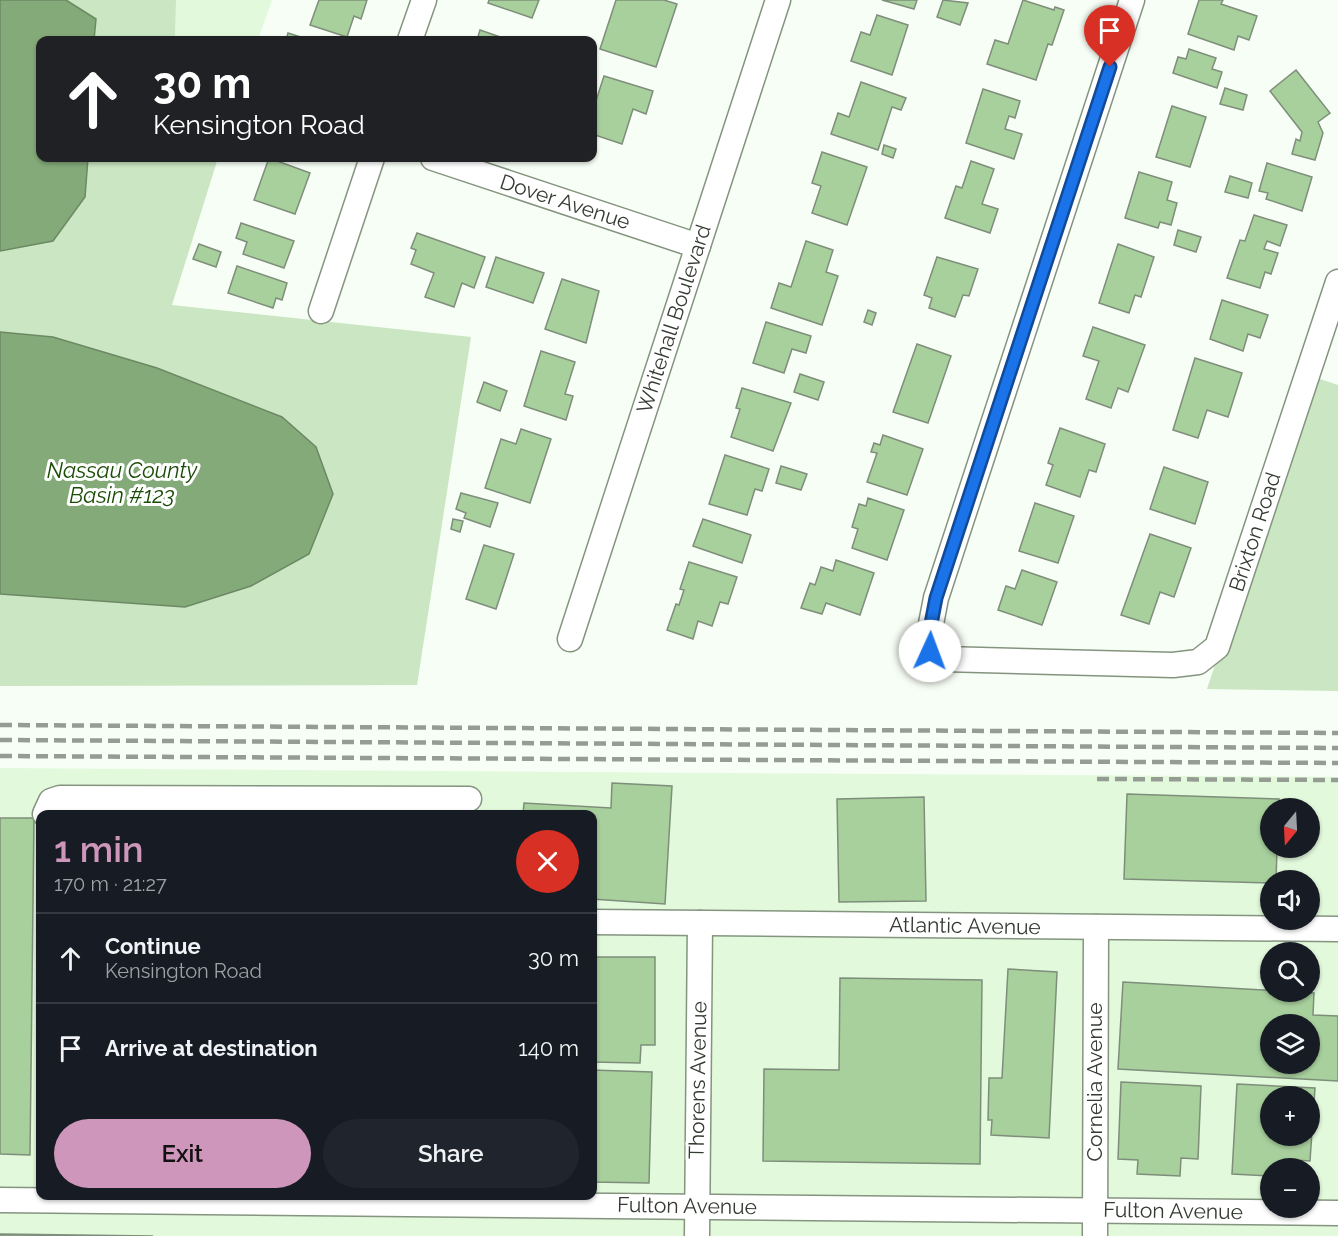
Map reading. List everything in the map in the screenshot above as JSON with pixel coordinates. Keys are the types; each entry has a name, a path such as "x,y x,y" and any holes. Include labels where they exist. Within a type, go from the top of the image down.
{"street":[{"path":"411,36 424,0"},
{"name":"Whitehall Boulevard","path":"570,639 778,0"},
{"name":"Brixton Road","path":"1132,0 949,559 930,629 930,651 943,659 1173,665 1198,662 1217,647 1338,282"},
{"path":"321,311 371,162"},
{"name":"Dover Avenue","path":"445,162 698,246"},
{"path":"46,810 51,801 60,798 469,799"},
{"name":"Atlantic Avenue","path":"597,922 1338,929"},
{"name":"Thorens Avenue","path":"697,1236 700,923"},
{"name":"Cornelia Avenue","path":"1095,1236 1096,927"},
{"name":"Fulton Avenue","path":"0,1200 36,1198"},
{"name":"Fulton Avenue","path":"187,1200 1338,1212"}],"shaded area":[{"name":"Nassau County Basin #123","path":"0,0 176,0 175,36 36,36 36,162 217,162 172,305 471,337 417,685 0,686"},
{"path":"176,0 272,0 259,36 175,36"},
{"path":"1311,376 1338,385 1338,691 1207,689"},
{"path":"0,768 1338,777 1338,1236 0,1236"}],"water":[{"path":"0,0 66,0 96,19 94,36 36,36 36,162 88,162 85,197 53,241 0,251"},
{"name":"Nassau County Basin #123","path":"0,332 53,337 157,368 282,417 316,447 333,494 309,554 251,586 185,607 0,594"}],"building":[{"path":"319,0 367,0 361,19 354,16 347,36 310,25"},
{"path":"489,0 539,0 532,18 488,3"},
{"path":"616,0 664,0 677,4 656,67 600,49"},
{"path":"882,0 917,0 914,9"},
{"path":"943,0 968,3 960,25 937,17"},
{"path":"1023,0 1054,10 1055,7 1064,10 1052,45 1048,44 1036,80 987,64 995,40 1008,44"},
{"path":"1199,0 1223,0 1221,4 1257,16 1249,40 1238,36 1234,50 1188,34"},
{"path":"877,15 908,25 892,75 851,61 861,32 870,35"},
{"path":"480,30 497,36 478,36"},
{"path":"1189,49 1216,58 1212,69 1222,72 1217,88 1173,73 1178,57 1186,59"},
{"path":"1296,70 1330,113 1318,122 1323,133 1315,160 1292,154 1296,139 1300,141 1302,132 1270,91"},
{"path":"604,76 653,91 646,114 633,109 622,144 597,136 597,98"},
{"path":"861,82 906,98 901,110 892,107 878,150 831,134 838,113 849,117"},
{"path":"1225,88 1247,95 1243,110 1220,104"},
{"path":"983,89 1020,101 1015,118 1009,116 1005,129 1022,134 1014,159 966,143"},
{"path":"1172,106 1206,117 1190,167 1156,157"},
{"path":"884,145 896,149 893,158 882,154"},
{"path":"822,152 867,167 847,225 812,213 821,186 812,183"},
{"path":"971,161 994,169 982,204 998,209 990,233 945,218 956,186 962,188"},
{"path":"268,162 280,162 310,173 295,214 254,200"},
{"path":"1267,163 1312,177 1302,211 1266,199 1268,193 1259,191"},
{"path":"1139,172 1172,182 1167,200 1177,203 1171,225 1160,222 1158,228 1125,218"},
{"path":"1230,176 1252,183 1248,198 1225,192"},
{"path":"1254,215 1287,225 1280,246 1267,241 1264,249 1278,253 1271,274 1265,272 1260,288 1227,278 1240,240 1245,241"},
{"path":"241,223 294,241 284,268 243,254 247,242 236,238"},
{"path":"1178,230 1201,237 1196,252 1174,245"},
{"path":"417,233 485,257 474,288 462,283 454,307 425,297 434,273 411,264 416,250 411,248"},
{"path":"806,241 833,250 826,272 838,276 822,325 771,308 779,283 791,287"},
{"path":"199,244 221,252 216,267 193,259"},
{"path":"1118,244 1154,257 1141,297 1135,295 1129,313 1099,303"},
{"path":"496,257 544,273 533,303 486,287"},
{"path":"937,257 978,269 969,296 963,295 955,317 929,308 932,298 924,295"},
{"path":"237,266 287,283 282,300 276,298 273,308 228,293"},
{"path":"562,279 599,291 586,343 545,329"},
{"path":"1222,300 1268,315 1260,338 1248,334 1243,351 1210,339"},
{"path":"868,310 876,313 872,325 864,322"},
{"path":"766,322 811,336 806,353 792,349 784,373 753,363"},
{"path":"1093,327 1145,345 1128,392 1118,388 1111,408 1086,399 1099,361 1083,356"},
{"path":"917,344 951,356 928,423 893,412"},
{"path":"541,351 575,362 565,394 573,396 566,420 524,406"},
{"path":"1195,358 1242,373 1228,417 1207,410 1198,438 1173,430"},
{"path":"800,374 824,382 818,400 794,392"},
{"path":"484,382 507,391 500,411 477,402"},
{"path":"742,388 791,403 773,451 731,437 740,409 736,408"},
{"path":"1060,428 1105,444 1096,472 1089,470 1080,497 1046,485 1053,465 1048,463"},
{"path":"521,429 551,439 530,503 485,488 501,439 516,444"},
{"path":"883,435 923,449 907,495 867,482 877,453 871,452 874,443 880,445"},
{"path":"725,455 769,469 762,491 755,489 747,515 709,504"},
{"path":"781,466 807,474 801,490 776,483"},
{"path":"1164,467 1208,482 1195,524 1150,509"},
{"path":"461,493 498,503 490,527 464,518 466,513 456,509"},
{"path":"868,498 904,510 887,560 852,548 858,529 852,527 859,504 866,506"},
{"path":"1035,503 1074,516 1058,563 1019,551"},
{"path":"453,519 463,521 460,532 451,529"},
{"path":"703,519 751,535 742,563 693,546"},
{"path":"1150,534 1191,548 1174,597 1160,592 1149,624 1121,615"},
{"path":"484,545 514,554 496,609 466,599"},
{"path":"836,560 874,573 860,615 826,603 822,614 801,608 810,583 815,585 821,567 833,571"},
{"path":"689,562 737,577 728,604 720,602 712,626 698,621 693,639 667,630 676,604 679,605 684,590 680,589"},
{"path":"1022,570 1057,582 1042,625 998,610 1006,586 1015,589"},
{"path":"612,783 672,786 665,904 597,899 597,810 523,810 524,803 611,808"},
{"path":"1127,794 1260,798 1260,858 1277,858 1276,870 1260,870 1260,883 1124,879"},
{"path":"924,797 926,901 839,902 837,799"},
{"path":"336,802 458,804 458,810 336,810"},
{"path":"0,818 34,818 30,1155 0,1154"},
{"path":"597,957 655,957 655,1045 641,1045 640,1063 597,1062"},
{"path":"1008,969 1057,972 1049,1138 991,1135 992,1120 988,1120 989,1078 1002,1078"},
{"path":"840,978 982,980 980,1164 763,1161 764,1069 839,1070"},
{"path":"1123,982 1260,990 1260,1002 1314,1002 1313,1014 1260,1014 1260,1074 1320,1074 1320,1015 1338,1016 1338,1081 1118,1069"},
{"path":"597,1070 652,1072 649,1183 597,1182"},
{"path":"1121,1082 1201,1086 1198,1159 1181,1158 1180,1176 1137,1174 1138,1160 1118,1159"},
{"path":"1237,1084 1276,1086 1260,1086 1260,1146 1311,1146 1310,1158 1260,1158 1260,1175 1232,1174"},
{"path":"0,1234 153,1236 0,1236"}],"railway":[{"path":"0,725 1338,733"},
{"path":"0,740 1338,748"},
{"path":"0,756 1338,763"},
{"path":"1097,779 1338,780"}],"route":[{"path":"930,651 930,629 936,598 1110,67"}]}
